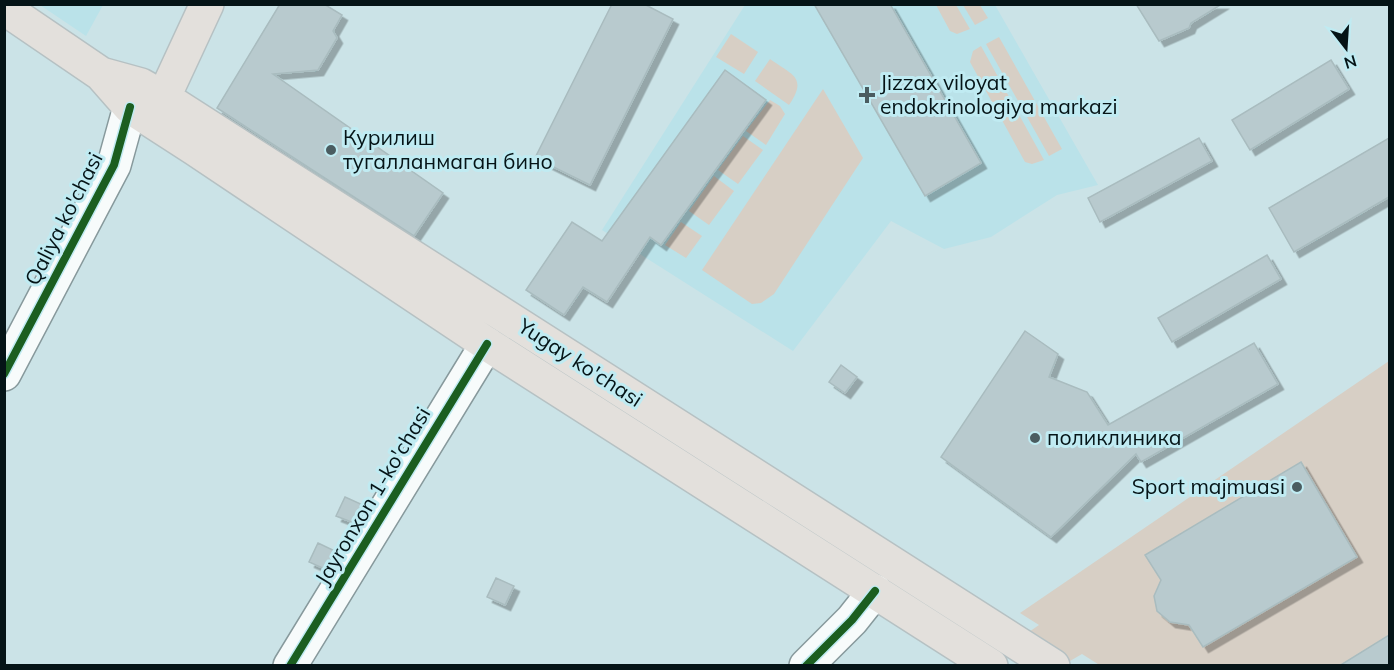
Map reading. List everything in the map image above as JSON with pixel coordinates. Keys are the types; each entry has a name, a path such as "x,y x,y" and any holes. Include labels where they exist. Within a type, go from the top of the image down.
{"main road":[{"name":"Qaliya ko'chasi","path":"147,103 156,63 185,4"},
{"name":"Qaliya ko'chasi","path":"147,103 174,70 207,4"},
{"name":"Yugay ko'chasi","path":"4,8 147,103 1053,666"},
{"name":"Yugay ko'chasi","path":"147,103 195,149 487,344 991,666"}],"street":[{"name":"Qaliya ko'chasi","path":"4,374 147,103"},
{"name":"Jayronxon 1-ko'chasi","path":"290,666 487,344"},
{"path":"806,666 852,620 875,591"}],"shaded area":[{"path":"40,5 103,5 86,36"},
{"name":"Jizzax viloyat endokrinologiya markazi","path":"745,5 995,5 1098,185 1057,195 991,237 944,249 891,221 793,351 602,230"},
{"path":"936,5 956,5 970,29 957,34 950,31"},
{"path":"963,5 980,5 988,18 975,25"},
{"path":"731,34 758,52 744,74 716,57"},
{"path":"999,37 1062,149 1049,156 986,44"},
{"path":"981,46 1044,160 1032,164 1025,162 970,62 973,51"},
{"path":"770,59 791,73 797,82 795,96 789,105 755,81"},
{"path":"823,89 863,158 774,294 761,303 752,304 702,270"},
{"path":"770,100 780,106 785,114 766,145 746,131"},
{"path":"743,136 763,150 738,184 718,170"},
{"path":"714,176 734,191 709,225 689,211"},
{"path":"681,222 702,236 686,258 665,245"},
{"name":"Sport majmuasi","path":"1389,361 1389,665 1101,666 1082,654 1070,661 1026,634 1039,625 1020,613"}],"building":[{"name":"Курилиш тугалланмаган бино","path":"280,4 324,4 342,15 333,31 337,38 318,70 273,74 443,193 414,236 217,108"},
{"path":"612,4 644,4 673,19 590,185 535,158"},
{"path":"814,4 890,4 981,163 925,196"},
{"path":"1136,4 1222,4 1191,23 1189,28 1159,41"},
{"path":"1331,60 1349,89 1250,150 1232,120"},
{"path":"725,70 766,100 661,245 650,237 607,302 583,287 564,315 526,290 572,222 602,241"},
{"path":"1199,138 1212,161 1100,222 1088,198"},
{"path":"1389,138 1389,197 1294,252 1269,208"},
{"path":"1267,255 1281,279 1172,342 1158,318"},
{"name":"поликлиника","path":"1025,331 1058,354 1049,377 1087,392 1108,425 1254,343 1278,384 1141,462 1136,454 1051,537 941,457"},
{"path":"841,365 857,377 845,393 829,382"},
{"path":"1301,462 1357,557 1203,647 1189,625 1170,622 1157,611 1154,596 1161,580 1145,555"},
{"path":"345,497 363,505 354,523 336,516"},
{"path":"318,543 335,551 327,570 309,562"},
{"path":"496,578 514,586 505,605 487,597"},
{"path":"1389,635 1389,666 1339,666"}],"cycle path":[{"path":"4,374 114,165 130,107"},
{"path":"290,666 487,344"},
{"path":"806,666 852,620 875,591"}],"place":[{"name":"Jizzax viloyat endokrinologiya markazi","path":"867,95"},
{"name":"Курилиш тугалланмаган бино","path":"331,150"},
{"name":"поликлиника","path":"1035,438"},
{"name":"Sport majmuasi","path":"1297,487"}]}
